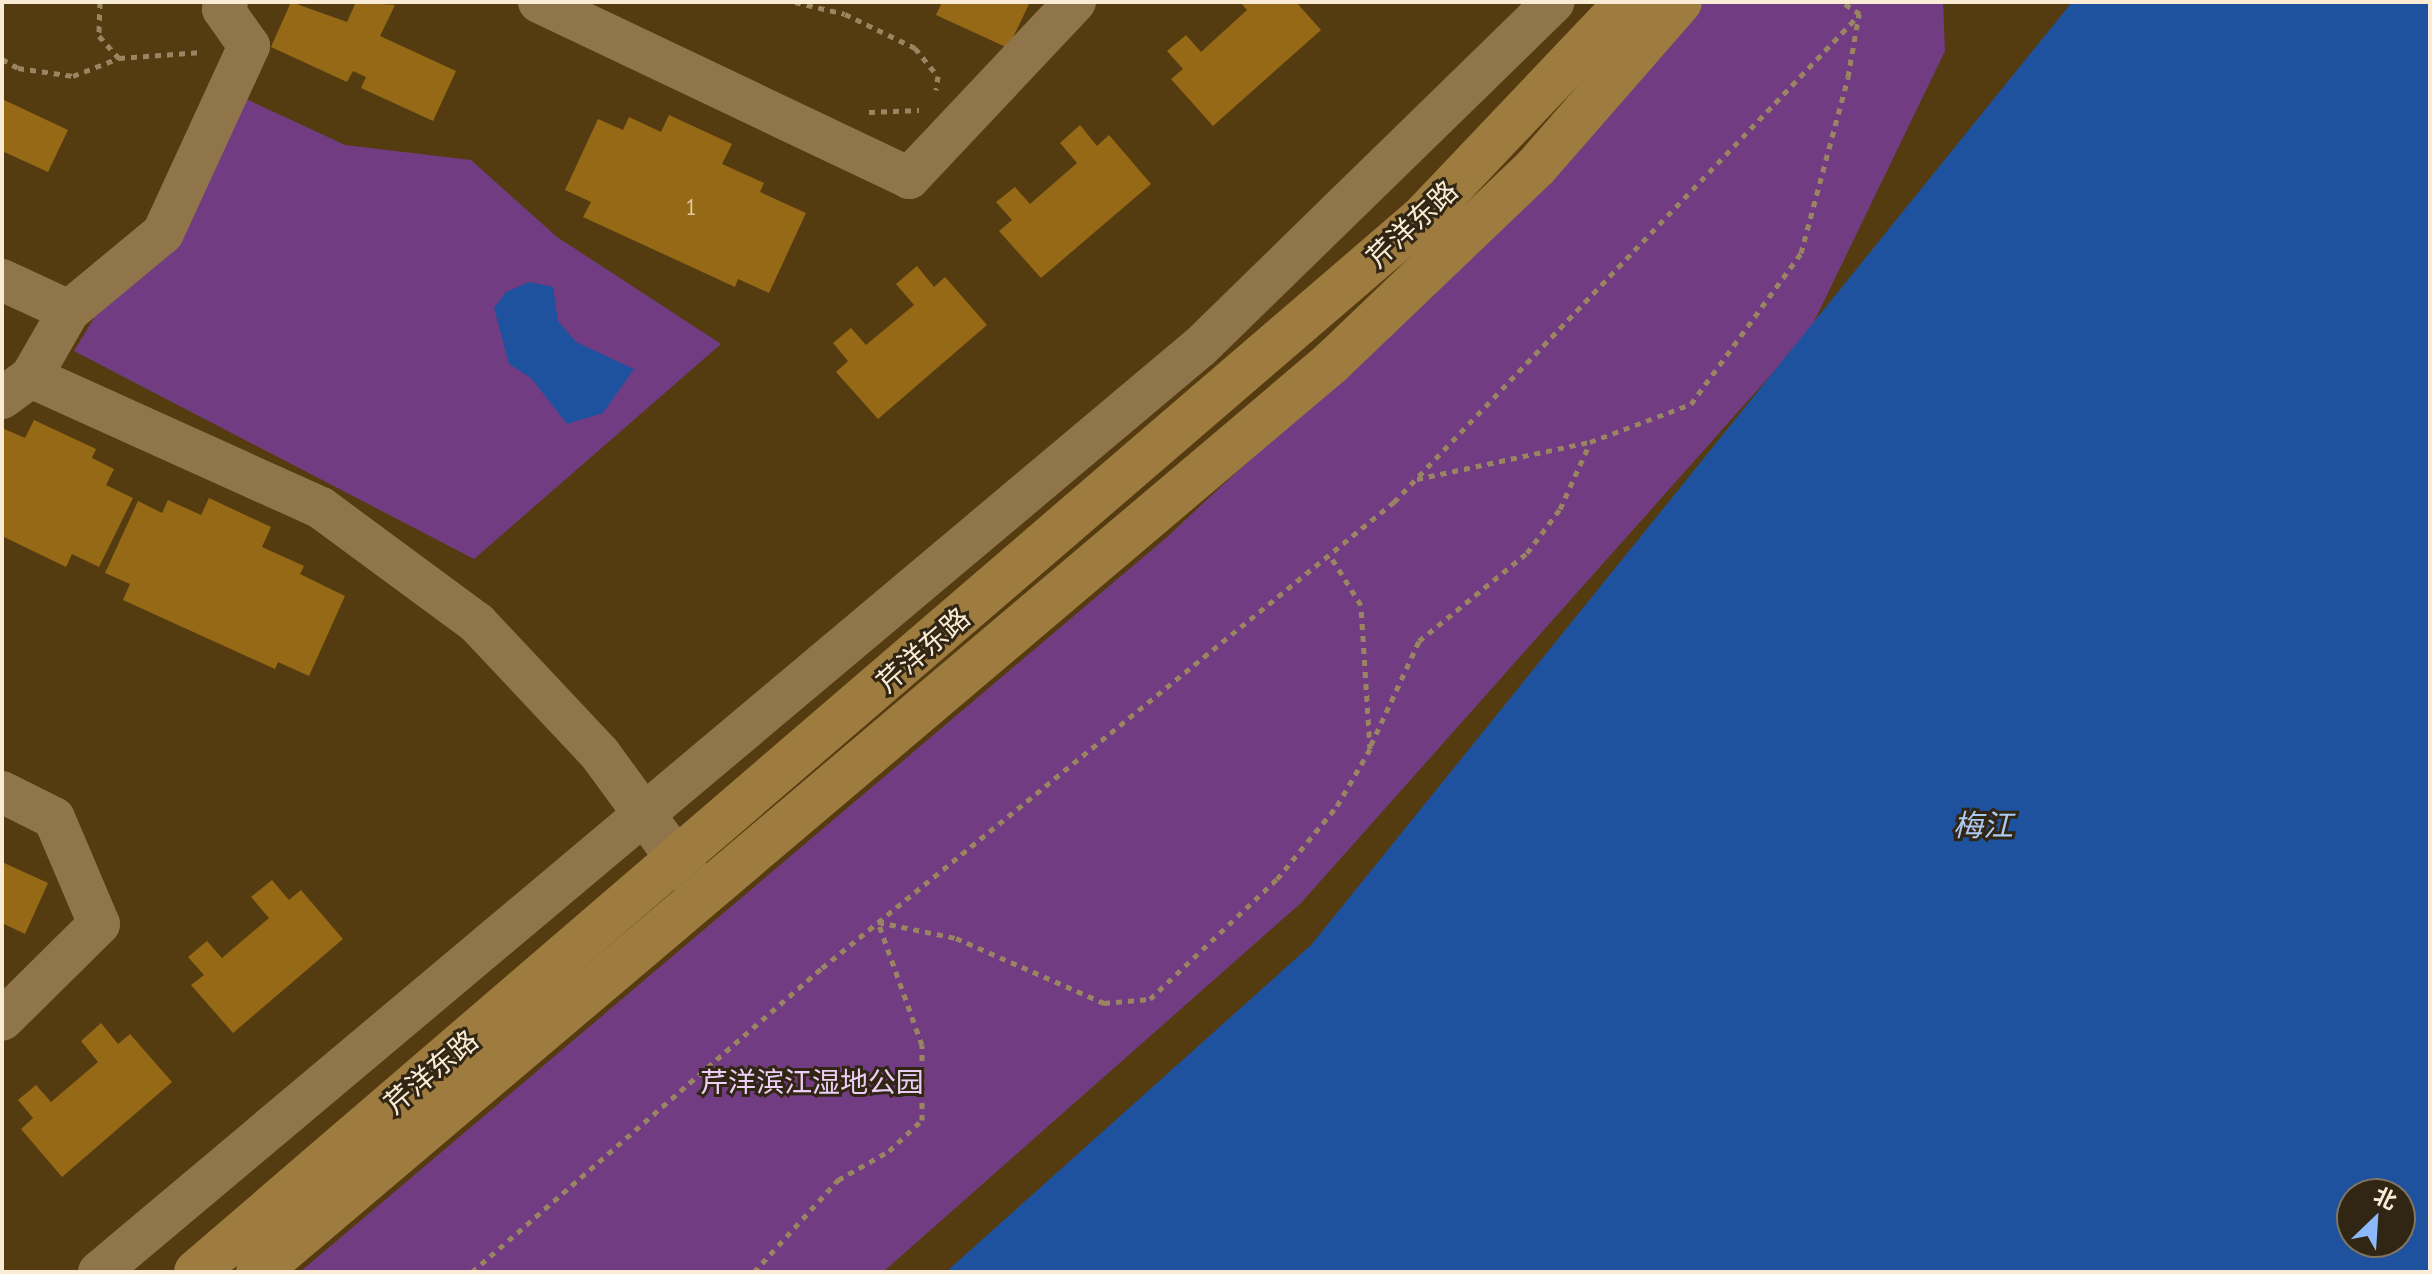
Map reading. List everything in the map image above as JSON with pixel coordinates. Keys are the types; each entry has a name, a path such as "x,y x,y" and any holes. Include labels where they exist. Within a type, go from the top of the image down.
{"main road":[{"name":"芹洋东路","path":"196,1272 678,861 1422,218 1627,2"},
{"name":"芹洋东路","path":"258,1272 1332,362 1536,167 1680,2"}],"street":[{"path":"539,2 909,178 1075,2"},
{"path":"99,1272 643,812 697,773 1200,347 1553,2"},
{"path":"219,4 249,46 163,233 69,311 16,387 321,508 477,623 600,754 704,896"},
{"path":"2,280 69,311"},
{"path":"2,792 54,818 99,924 2,1020"}],"path":[{"path":"100,2 99,36 119,58"},
{"path":"795,2 845,14 915,48 938,76 936,97"},
{"path":"1842,2 1860,14"},
{"path":"1416,479 1590,442 1691,404 1801,253 1848,77 1860,14"},
{"path":"472,1272 878,922 1329,554 1416,479 1860,14"},
{"path":"2,59 18,68 73,76 119,58 249,46"},
{"path":"858,110 885,115 934,108"},
{"path":"878,922 956,938 1104,1003 1150,999 1277,879 1337,806 1370,749 1419,641 1527,553 1560,509 1590,442"},
{"path":"1329,554 1361,605 1370,749"},
{"path":"754,1272 838,1180 889,1151 922,1120 922,1045 878,922"}],"green space":[{"name":"芹洋滨江湿地公园","path":"1675,2 1943,2 1945,51 1809,332 1301,903 883,1272 300,1272 1167,537 1538,191"},
{"path":"231,92 345,145 471,160 557,237 721,344 474,559 74,351"}],"water":[{"name":"梅江","path":"2072,2 2430,2 2430,1272 946,1272 1311,945"},
{"path":"529,282 553,287 558,321 576,342 634,369 603,413 567,424 531,378 509,364 494,308 506,292"}],"building":[{"path":"291,2 347,22 356,2 395,5 380,36 456,71 433,121 361,88 366,77 353,71 347,82 271,47"},
{"path":"942,2 1030,2 1008,48 936,15"},
{"path":"1240,2 1296,2 1321,30 1213,126 1171,79 1183,69 1167,51 1186,35 1201,52 1247,10"},
{"path":"2,99 68,130 48,172 2,151"},
{"path":"669,115 732,144 722,164 764,183 760,192 806,213 769,293 738,279 735,287 583,217 591,202 565,190 598,119 623,130 629,117 661,132"},
{"path":"1080,125 1097,146 1109,135 1151,184 1041,278 999,231 1012,220 996,202 1015,187 1030,204 1077,163 1060,143"},
{"path":"917,266 934,287 945,277 987,325 878,419 836,372 848,361 833,343 851,328 866,345 914,305 896,284"},
{"path":"34,420 96,449 92,458 114,469 106,485 133,498 99,567 72,554 66,567 2,536 2,428 25,438"},
{"path":"209,498 271,527 262,547 304,566 300,574 345,596 309,676 278,662 275,669 123,600 130,584 105,573 138,501 162,513 168,500 201,515"},
{"path":"2,862 48,883 25,934 2,923"},
{"path":"272,880 289,900 301,890 343,939 233,1033 191,985 204,975 188,957 207,941 222,958 269,918 251,897"},
{"path":"101,1023 118,1044 130,1034 172,1082 62,1177 21,1129 33,1118 18,1100 36,1085 51,1102 98,1062 81,1041"}]}
